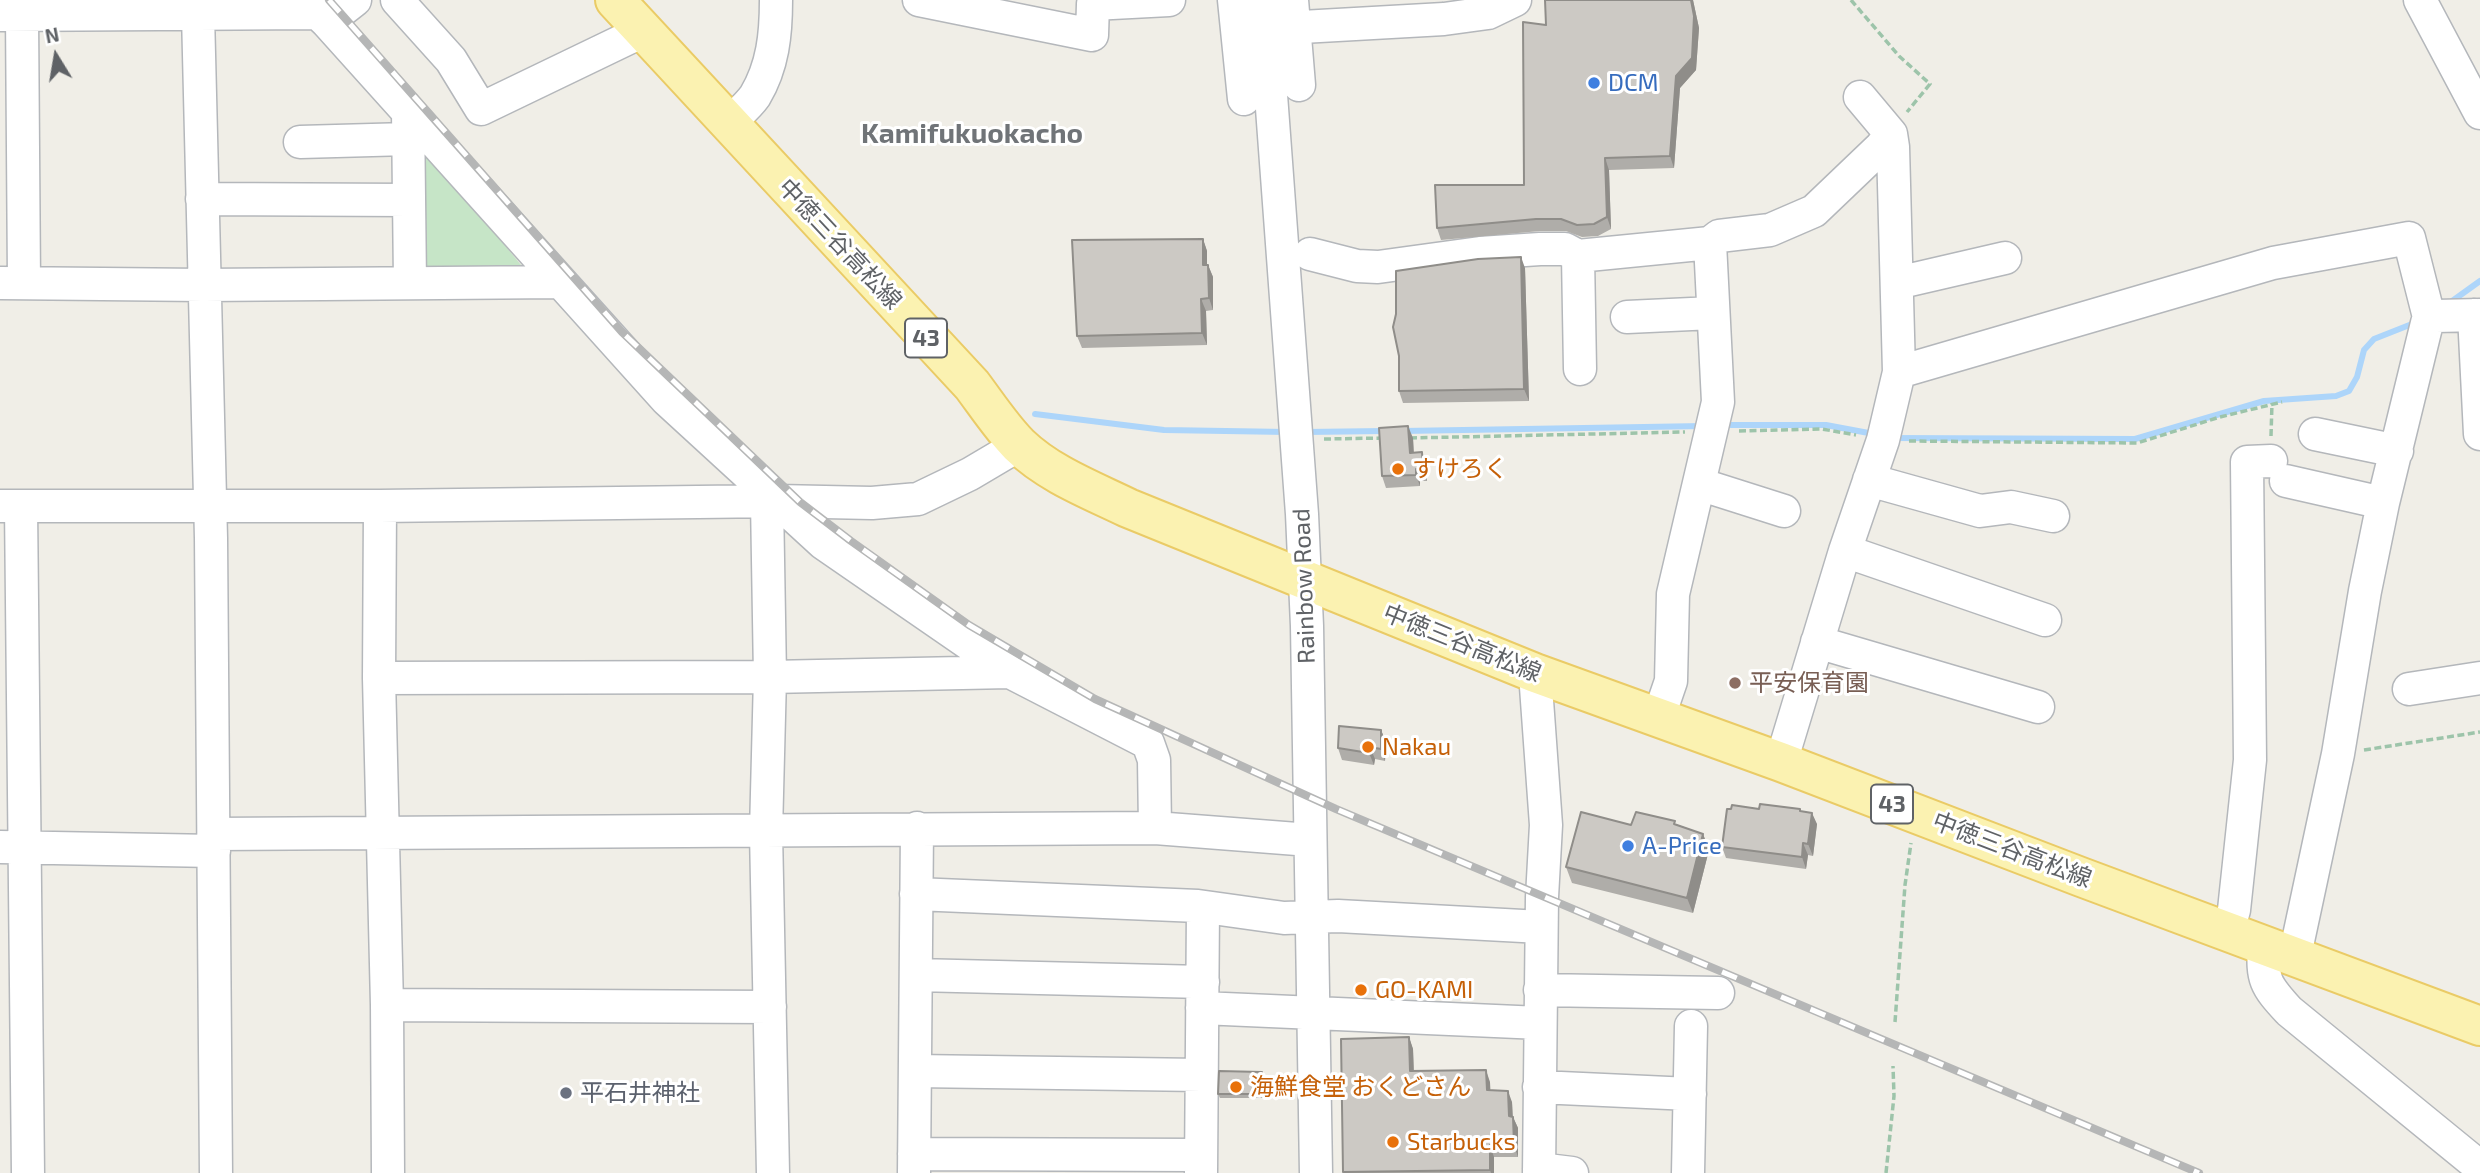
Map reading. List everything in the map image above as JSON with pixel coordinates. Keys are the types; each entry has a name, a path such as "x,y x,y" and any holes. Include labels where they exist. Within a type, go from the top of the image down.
{"main road":[{"name":"中徳三谷高松線","path":"615,0 972,386 1020,445 1048,467 1079,485 1128,508 1535,673 1781,762 2480,1026"}],"street":[{"path":"355,0 316,12 11,15 12,283 204,285 560,282"},
{"path":"397,0 451,60 481,109 643,31"},
{"path":"728,124 754,96 769,65 776,33 776,0"},
{"path":"919,0 1092,35 1093,4 1169,0"},
{"path":"1234,0 1244,99"},
{"path":"1299,85 1279,14 1444,19 1488,13 1515,0"},
{"path":"2420,0 2480,113"},
{"path":"316,12 408,125 560,282 667,400 772,501 823,542 1010,671 1148,743 1154,760 1156,828"},
{"path":"198,14 209,507 216,1173"},
{"name":"Rainbow Road","path":"1279,14 1305,579 1316,1173"},
{"path":"1781,762 1845,551 1883,440 1899,372 1891,134 1860,97"},
{"path":"300,142 408,125"},
{"path":"408,125 410,283"},
{"path":"1310,254 1357,266 1378,267 1480,253 1565,249 1578,256 1710,243 1719,236 1770,230 1814,211 1881,147 1891,134"},
{"path":"202,199 409,200"},
{"path":"1899,372 2273,263 2409,237 2430,321"},
{"path":"1658,719 1671,681 1673,594 1718,402 1710,243"},
{"path":"1578,256 1580,369"},
{"path":"1897,283 2005,258"},
{"path":"1627,317 1713,313"},
{"path":"2480,433 2477,315 2436,316 2427,323 2383,503 2365,591 2338,754 2279,950 2262,970 2269,990 2289,1011 2480,1167"},
{"path":"2315,434 2397,451"},
{"path":"28,1173 12,847 10,506 380,506 772,501 872,503 918,499 970,474 1020,445"},
{"path":"2228,931 2234,910 2250,760 2247,461 2383,503"},
{"path":"1869,480 1980,511 2011,508 2053,516"},
{"path":"1699,484 1784,511"},
{"path":"772,501 766,832 773,1173"},
{"path":"380,506 379,678 388,1173"},
{"path":"1845,551 2045,620"},
{"path":"1817,642 2038,708"},
{"path":"379,678 769,677 1010,671"},
{"path":"1535,673 1546,825 1541,927 1539,1171 1572,1173"},
{"path":"2409,689 2480,678"},
{"path":"12,847 382,834 766,832 917,828 1156,828 1310,840"},
{"path":"917,828 914,1163 1200,1164 1203,908"},
{"path":"916,894 1203,908 1284,918 1338,916 1424,919 1541,927"},
{"path":"916,975 1202,995 1313,1013 1540,1023"},
{"path":"1540,990 1718,993"},
{"path":"387,1004 770,1007"},
{"path":"1688,1173 1691,1026"},
{"path":"915,1071 1201,1075"},
{"path":"1539,1087 1690,1094"}],"path":[{"path":"1851,0 1899,56 1930,84 1891,134"},
{"path":"1400,438 1713,427 1822,429 1883,440 2137,443 2281,402"},
{"path":"2272,403 2278,471"},
{"path":"1324,439 1387,438"},
{"path":"2338,754 2480,732"},
{"path":"1895,1022 1905,885 1915,813"},
{"path":"1886,1173 1894,1096 1893,1066"}],"green space":[{"path":"423,145 521,265 521,272 418,274"}],"building":[{"path":"1545,0 1691,0 1694,16 1692,58 1676,76 1670,156 1605,158 1607,217 1594,224 1577,225 1561,219 1536,219 1437,228 1435,185 1524,185 1523,22 1546,25"},
{"path":"1203,239 1203,265 1208,265 1209,298 1201,299 1202,333 1077,336 1072,240"},
{"path":"1521,257 1524,389 1399,391 1399,356 1393,327 1396,314 1396,271 1478,259"},
{"path":"1408,426 1410,453 1422,452 1423,469 1416,469 1416,475 1382,476 1379,428"},
{"path":"1339,726 1381,730 1381,749 1370,747 1369,753 1338,748"},
{"path":"1760,804 1812,813 1808,844 1803,843 1802,857 1722,847 1727,809 1731,809 1732,805 1759,809"},
{"path":"1581,812 1631,825 1636,812 1675,821 1674,824 1703,834 1687,898 1566,867"},
{"path":"1409,1037 1410,1071 1486,1070 1487,1090 1508,1091 1514,1145 1490,1145 1490,1170 1343,1172 1341,1039"},
{"name":"海鮮食堂 おくどさん","path":"1219,1071 1262,1072 1261,1094 1218,1094"}],"waterway":[{"path":"2448,304 2480,281"},
{"path":"1892,438 2135,439 2264,401 2336,396 2349,391 2357,377 2364,350 2374,339 2417,322"},
{"path":"1035,414 1164,430 1287,432"},
{"path":"1721,425 1826,425 1874,434"},
{"path":"1403,431 1704,426"},
{"path":"1305,432 1385,431"}],"railway":[{"path":"329,0 622,332 800,502 969,625 1095,699 1336,809 2199,1173"}],"place":[{"name":"DCM","path":"1594,83"},
{"name":"すけろく","path":"1398,469"},
{"name":"平安保育園","path":"1735,683"},
{"name":"Nakau","path":"1368,747"},
{"name":"A-Price","path":"1628,846"},
{"name":"GO-KAMI","path":"1361,990"},
{"name":"海鮮食堂 おくどさん","path":"1236,1087"},
{"name":"平石井神社","path":"566,1093"},
{"name":"Starbucks","path":"1393,1142"}],"district":[{"name":"Kamifukuokacho","path":"972,134"}]}
